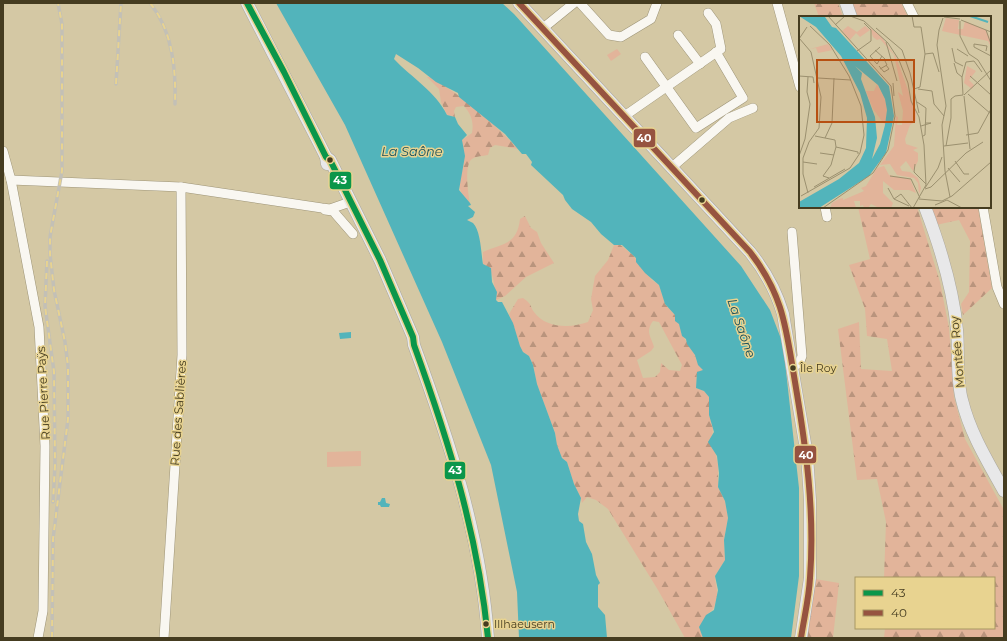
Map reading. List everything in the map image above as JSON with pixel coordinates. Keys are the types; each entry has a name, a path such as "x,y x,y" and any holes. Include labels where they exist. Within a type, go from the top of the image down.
{"main road":[{"path":"247,3 284,72 326,157 326,162 392,286 413,337 414,345 442,421 458,474 481,579 488,638"},
{"path":"519,3 623,117 750,252 770,280 783,314 807,455 810,500 810,578 801,638"},
{"path":"846,3 851,16"},
{"name":"Montée Roy","path":"925,208 936,236 948,279 957,329 963,404 968,422 1004,491"}],"street":[{"path":"542,29 574,3"},
{"path":"580,3 609,35 621,37 650,19 657,3"},
{"path":"777,3 799,83"},
{"path":"907,3 914,16"},
{"path":"623,117 721,49 716,24 708,13"},
{"path":"678,35 700,64"},
{"path":"644,57 665,88 696,128 743,98 716,52"},
{"path":"671,168 729,118 753,108"},
{"name":"Rue Pierre Paÿs","path":"3,151 11,180 39,327 43,382 46,446 44,611 38,638"},
{"path":"11,180 181,187 330,209 348,203"},
{"name":"Rue des Sablières","path":"164,638 182,355 181,187"},
{"path":"322,208 333,211 354,234"},
{"path":"825,208 828,218"},
{"path":"983,208 1004,304"},
{"path":"792,232 802,356 799,364 792,366"}],"green space":[{"path":"814,3 838,3 843,16 819,16"},
{"path":"852,3 901,3 908,16 858,16"},
{"path":"617,49 621,54 611,61 607,55"},
{"path":"427,77 430,77 454,92 487,119 518,149 495,145 490,148 488,155 472,159 467,173 470,203 461,193 460,180 464,162 462,140 472,133 473,125 471,118 464,106 456,107 454,111 455,117 447,115 441,102 439,89"},
{"path":"858,208 917,208 940,282 949,328 954,397 965,439 1004,510 1004,638 884,638 885,629 995,629 995,577 884,577 886,522 877,479 857,480 838,329 859,322 861,369 892,371 887,339 867,336 865,309 849,265 870,259"},
{"path":"930,208 978,208 992,288 963,315 961,304 969,292 970,241 959,220 936,225"},
{"path":"525,216 531,228 537,232 541,243 554,263 526,277 505,296 496,300 492,274 487,266 483,264 483,252 508,242 516,234 520,219"},
{"path":"619,244 633,255 652,280 659,285 665,304 675,315 681,328 681,333 695,355 697,362 704,370 697,373 696,388 704,391 709,397 709,415 713,428 712,437 718,465 718,487 725,501 728,518 724,540 725,560 715,576 717,597 713,609 704,620 703,638 685,638 658,590 608,509 596,500 587,497 582,503 567,462 562,458 557,445 555,433 537,384 533,365 529,356 523,352 520,346 509,314 518,299 523,298 530,304 539,318 545,322 560,326 567,326 588,322 593,310 591,299 595,276 608,260 614,245","holes":["653,321 659,322 682,365 680,371 669,370 661,363 660,372 655,377 643,378 637,360 651,351 654,347 649,334 649,328"]},
{"path":"361,451 361,466 327,467 327,452"},
{"path":"815,579 839,583 833,638 807,638"}],"water":[{"name":"La Saône","path":"276,3 502,3 514,14 741,266 770,310 783,344 799,488 799,576 791,638 703,638 699,627 706,615 714,610 718,590 715,576 725,560 724,540 728,518 725,501 718,487 719,473 717,456 708,442 714,432 709,415 709,397 704,391 696,388 697,372 703,370 698,365 695,355 687,344 686,339 682,336 679,324 675,321 675,315 665,304 659,285 645,273 636,262 636,258 622,245 614,245 601,234 591,222 572,209 563,195 531,165 532,162 526,154 522,154 505,134 459,97 458,93 436,82 396,54 394,59 430,92 442,106 447,115 455,117 458,124 467,135 462,140 465,156 459,190 470,203 471,205 468,206 475,212 473,217 467,220 473,223 478,231 483,264 491,268 492,282 497,292 496,300 498,302 502,302 513,323 520,346 523,352 529,356 533,365 537,384 555,433 557,445 562,458 567,462 574,484 581,498 578,514 579,521 583,524 586,542 592,554 596,575 600,583 598,585 598,607 605,615 607,638 519,638 517,592 491,465 442,342 345,125"},
{"path":"351,332 351,338 340,339 339,333"},
{"path":"382,498 385,498 386,503 390,504 389,507 381,507 378,505 378,502 380,502"}],"railway":[{"path":"52,638 53,539 68,419 68,366 65,342 54,290 50,254 50,237 62,171 62,24 58,3"},
{"path":"116,84 121,3"},
{"path":"150,3 164,26 172,51 175,78 175,104"},
{"path":"47,261 45,306 54,372 55,465 53,502"}],"transit line":[{"name":"43","path":"247,3 284,72 326,157 330,160 380,260 413,337 414,345 439,417 460,489 477,562 488,638"},
{"name":"40","path":"519,3 750,252 770,283 777,298 786,329 799,406 806,455 810,504 810,578 808,600 801,638"}],"place":[{"name":"Île Roy","path":"793,368"},
{"name":"Illhaeusern","path":"486,624"}]}
